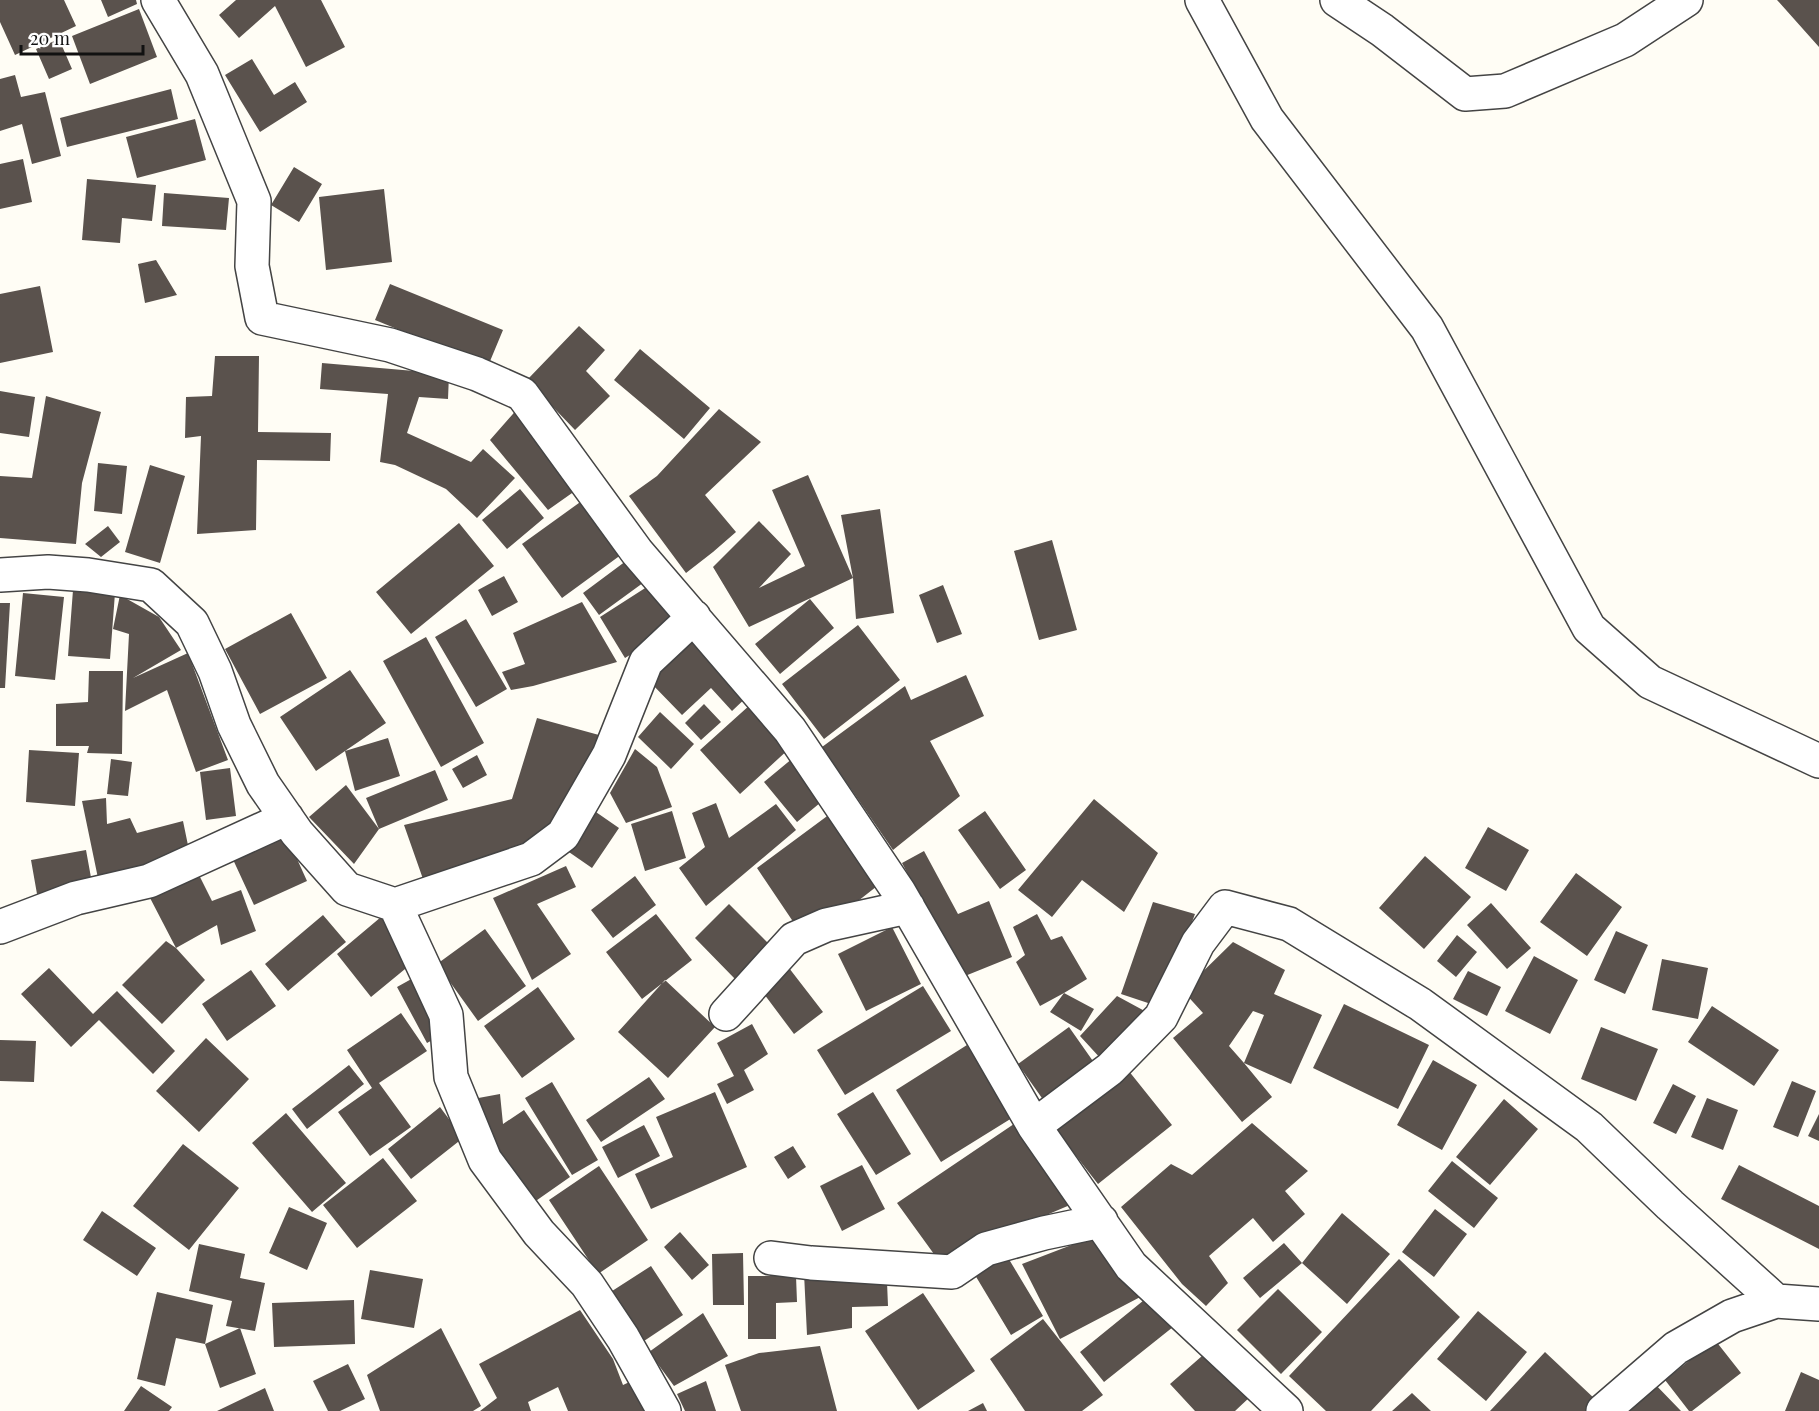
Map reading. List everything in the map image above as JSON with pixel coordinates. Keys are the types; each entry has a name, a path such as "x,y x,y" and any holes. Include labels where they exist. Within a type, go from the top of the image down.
{"street":[{"path":"158,0 202,74 254,201 252,266 262,318 390,345 477,374 522,394 638,552 790,729 908,908 1034,1126 1131,1266 1286,1411"},
{"path":"1203,0 1267,119 1427,328 1589,628 1650,682 1819,761"},
{"path":"1337,0 1382,30 1465,94 1505,91 1625,40 1686,0"},
{"path":"0,575 48,572 88,575 151,585 192,623 215,671 234,725 262,784 297,833 347,889 395,905 531,859 563,835 609,755 646,662 694,617"},
{"path":"0,927 76,898 149,881 287,818"},
{"path":"395,905 446,1015 451,1077 485,1160 539,1233 587,1284 622,1338 664,1411"},
{"path":"1034,1126 1110,1068 1161,1017 1198,943 1225,907 1289,924 1419,1004 1589,1127 1670,1205 1776,1301"},
{"path":"726,1014 794,939 826,925 908,908"},
{"path":"771,1258 822,1264 952,1272 986,1249 1044,1233 1101,1221"},
{"path":"1603,1411 1676,1348 1732,1316 1776,1301 1819,1304"}],"building":[{"path":"0,0 64,0 76,26 15,55 0,22"},
{"path":"101,0 136,0 137,4 108,17"},
{"path":"236,0 321,0 345,47 306,67 275,6 239,38 219,15"},
{"path":"1777,0 1819,0 1819,47"},
{"path":"139,9 157,57 90,84 72,36"},
{"path":"59,39 72,69 49,79 36,49"},
{"path":"252,59 274,95 295,82 307,102 260,132 225,75"},
{"path":"15,75 21,97 45,92 61,156 32,164 22,124 0,131 0,79"},
{"path":"171,89 178,119 67,147 60,118"},
{"path":"195,119 206,160 137,178 126,137"},
{"path":"23,159 32,202 0,209 0,164"},
{"path":"294,167 322,184 299,222 271,205"},
{"path":"87,179 156,185 152,221 122,218 120,243 82,240"},
{"path":"384,189 392,262 326,270 319,197"},
{"path":"164,193 229,198 226,230 162,226"},
{"path":"156,260 177,295 145,303 138,264"},
{"path":"390,284 503,330 488,366 375,320"},
{"path":"40,286 53,352 0,363 0,294"},
{"path":"579,326 605,350 586,371 610,396 575,430 527,380"},
{"path":"640,349 710,408 684,439 614,380"},
{"path":"215,356 259,356 258,432 331,433 330,461 257,460 256,530 197,534 201,436 185,438 186,397 212,396"},
{"path":"322,363 449,374 448,399 419,397 407,433 471,462 483,449 515,478 477,518 446,489 395,465 380,462 388,394 320,389"},
{"path":"0,391 35,397 29,437 0,433"},
{"path":"46,396 101,412 82,483 76,544 0,538 0,476 32,478"},
{"path":"520,406 582,486 548,510 490,440"},
{"path":"719,409 761,442 705,495 736,532 686,573 629,496 657,476"},
{"path":"98,463 127,466 122,514 94,511"},
{"path":"150,465 185,476 160,563 125,552"},
{"path":"808,475 853,578 749,627 713,567 759,521 791,554 759,588 805,566 772,490"},
{"path":"520,489 544,518 507,549 482,520"},
{"path":"590,495 629,549 562,598 522,544"},
{"path":"880,509 894,613 856,619 853,578 841,515"},
{"path":"459,523 494,566 411,634 376,592"},
{"path":"108,526 120,542 101,557 85,544"},
{"path":"1052,540 1077,630 1039,640 1014,551"},
{"path":"630,558 647,580 599,615 583,593"},
{"path":"504,576 518,602 492,616 478,590"},
{"path":"653,583 678,625 625,658 600,617"},
{"path":"943,585 962,634 937,643 919,595"},
{"path":"73,590 115,593 110,659 68,656"},
{"path":"23,593 64,597 55,680 15,676"},
{"path":"120,595 159,617 181,650 133,678 188,653 228,760 196,772 167,690 125,711 129,634 113,629"},
{"path":"810,599 834,628 780,674 755,644"},
{"path":"582,602 617,662 511,690 502,672 525,664 513,633"},
{"path":"0,603 10,603 5,688 0,688"},
{"path":"291,613 327,678 260,714 225,649"},
{"path":"466,619 507,689 476,707 435,637"},
{"path":"858,625 900,680 824,739 782,684"},
{"path":"697,635 751,693 732,711 711,688 682,715 649,681"},
{"path":"426,637 484,743 441,767 383,661"},
{"path":"350,670 386,723 316,771 280,717"},
{"path":"89,671 123,671 122,754 87,753 89,746 56,746 56,704 88,702"},
{"path":"966,675 984,716 930,741 960,796 893,850 822,747 905,686 911,700"},
{"path":"704,704 721,722 701,740 685,723"},
{"path":"751,704 791,747 740,794 700,750"},
{"path":"660,712 694,744 671,769 638,737"},
{"path":"537,718 599,735 557,824 527,852 423,879 404,825 512,799"},
{"path":"388,738 400,776 355,791 345,751"},
{"path":"635,749 657,767 672,807 626,823 610,793"},
{"path":"29,750 79,753 75,806 26,802"},
{"path":"477,755 487,775 463,788 452,769"},
{"path":"793,758 826,798 797,822 764,782"},
{"path":"111,759 132,762 128,796 107,794"},
{"path":"230,768 236,816 206,820 200,772"},
{"path":"435,770 448,800 379,829 366,798"},
{"path":"346,785 379,829 354,864 309,817"},
{"path":"106,798 107,824 130,818 137,833 183,821 190,855 99,883 82,801"},
{"path":"1094,799 1158,853 1124,912 1082,880 1052,917 1018,890"},
{"path":"716,803 729,838 776,804 796,830 706,906 679,868 705,847 692,813"},
{"path":"593,810 619,828 592,868 566,850"},
{"path":"672,811 686,858 645,871 631,824"},
{"path":"834,811 881,883 858,901 796,926 757,868"},
{"path":"985,811 1026,870 1000,889 958,830"},
{"path":"1488,827 1529,850 1506,891 1465,868"},
{"path":"283,828 307,881 254,905 230,853"},
{"path":"86,850 92,883 37,894 31,860"},
{"path":"924,851 958,914 989,901 1012,957 960,978 902,863"},
{"path":"1425,856 1471,897 1424,949 1379,908"},
{"path":"566,866 576,887 537,904 571,954 532,980 493,898"},
{"path":"197,871 212,901 241,890 256,931 221,945 217,925 176,948 149,896"},
{"path":"1576,873 1622,907 1587,956 1540,922"},
{"path":"635,876 656,905 613,938 591,910"},
{"path":"1153,902 1195,914 1160,1007 1121,994"},
{"path":"1491,903 1531,948 1507,969 1467,925"},
{"path":"729,904 769,944 735,979 695,938"},
{"path":"656,914 692,960 642,999 606,952"},
{"path":"1037,914 1051,940 1062,936 1087,979 1040,1006 1016,962 1025,955 1013,927"},
{"path":"323,915 346,942 288,991 265,964"},
{"path":"381,917 416,960 371,997 337,954"},
{"path":"892,927 921,984 866,1011 838,954"},
{"path":"485,929 526,986 478,1021 437,964"},
{"path":"1616,931 1648,945 1625,994 1594,980"},
{"path":"1457,935 1477,952 1456,977 1437,961"},
{"path":"166,941 176,948 205,980 162,1024 122,985"},
{"path":"1233,942 1285,970 1274,994 1322,1015 1291,1084 1244,1063 1272,1097 1242,1122 1173,1038 1203,1013 1183,991","holes":["1253,1011 1264,1015 1244,1063 1229,1046"]},
{"path":"1534,956 1578,980 1550,1034 1505,1011"},
{"path":"1662,959 1708,968 1698,1019 1652,1010"},
{"path":"49,968 93,1014 117,991 175,1051 153,1074 99,1020 71,1047 21,994"},
{"path":"789,968 823,1012 794,1034 761,990"},
{"path":"251,970 276,1006 227,1041 202,1004"},
{"path":"1468,971 1501,987 1487,1016 1453,999"},
{"path":"415,977 445,1033 427,1043 397,987"},
{"path":"665,980 715,1027 668,1078 618,1032"},
{"path":"923,986 951,1031 845,1095 817,1050"},
{"path":"538,987 575,1039 522,1078 484,1026"},
{"path":"1064,993 1094,1009 1081,1031 1050,1012"},
{"path":"1117,996 1152,1015 1102,1060 1080,1036"},
{"path":"1344,1004 1429,1045 1398,1109 1313,1068"},
{"path":"1712,1006 1779,1050 1754,1086 1688,1042"},
{"path":"401,1013 427,1051 379,1083 411,1127 370,1156 338,1112 372,1088 347,1050"},
{"path":"752,1024 768,1054 744,1070 754,1090 727,1104 717,1084 734,1076 717,1043"},
{"path":"1069,1027 1095,1064 1044,1101 1018,1064"},
{"path":"1601,1027 1658,1049 1636,1101 1581,1079"},
{"path":"206,1038 249,1079 199,1132 156,1091"},
{"path":"0,1040 36,1041 34,1082 0,1081"},
{"path":"967,1045 1012,1118 941,1162 896,1090"},
{"path":"1433,1060 1477,1085 1442,1150 1397,1125"},
{"path":"349,1065 364,1084 307,1129 292,1109"},
{"path":"1128,1070 1172,1125 1098,1184 1055,1129"},
{"path":"649,1077 665,1099 601,1142 586,1120"},
{"path":"1792,1081 1816,1091 1798,1137 1773,1127"},
{"path":"552,1082 598,1160 572,1175 525,1098"},
{"path":"1673,1084 1696,1096 1676,1134 1653,1123"},
{"path":"715,1092 747,1167 651,1209 635,1174 673,1157 656,1117"},
{"path":"873,1092 911,1154 876,1175 837,1114"},
{"path":"500,1094 503,1124 524,1110 570,1177 530,1205 484,1138 473,1099"},
{"path":"1707,1098 1738,1110 1723,1150 1691,1137"},
{"path":"1504,1099 1538,1129 1490,1185 1456,1157"},
{"path":"440,1107 463,1138 411,1179 388,1149"},
{"path":"286,1113 346,1183 312,1212 252,1143"},
{"path":"1819,1114 1819,1141 1808,1136"},
{"path":"1020,1120 1077,1202 939,1261 897,1203"},
{"path":"1252,1123 1308,1171 1285,1191 1305,1214 1273,1242 1253,1218 1209,1256 1228,1283 1206,1306 1182,1284 1121,1207 1171,1164 1192,1175"},
{"path":"644,1125 660,1156 618,1178 602,1147"},
{"path":"183,1144 239,1188 189,1250 133,1206"},
{"path":"793,1146 806,1167 788,1179 774,1157"},
{"path":"383,1158 417,1201 357,1248 323,1205"},
{"path":"1452,1161 1498,1198 1474,1228 1428,1191"},
{"path":"862,1165 885,1209 842,1231 820,1186"},
{"path":"1739,1165 1819,1206 1819,1249 1721,1199"},
{"path":"599,1166 648,1240 598,1274 549,1200"},
{"path":"289,1207 327,1223 307,1270 269,1253"},
{"path":"1435,1209 1467,1234 1434,1277 1402,1252"},
{"path":"102,1211 156,1248 137,1276 83,1240"},
{"path":"1342,1213 1390,1254 1347,1304 1302,1263"},
{"path":"680,1232 709,1265 692,1280 664,1247"},
{"path":"1095,1236 1146,1294 1060,1339 1022,1264"},
{"path":"1284,1243 1302,1263 1260,1298 1243,1278"},
{"path":"199,1244 245,1254 240,1278 265,1283 255,1331 226,1326 232,1301 189,1291"},
{"path":"743,1253 744,1305 713,1305 712,1254"},
{"path":"1007,1256 1043,1316 1011,1335 975,1275"},
{"path":"1399,1259 1460,1317 1371,1411 1326,1411 1289,1376"},
{"path":"651,1266 683,1315 641,1343 609,1293"},
{"path":"370,1270 423,1279 414,1328 361,1319"},
{"path":"804,1273 887,1282 888,1306 852,1307 852,1328 807,1335"},
{"path":"748,1276 796,1276 797,1302 776,1303 776,1339 748,1339"},
{"path":"1278,1289 1322,1332 1281,1374 1237,1330"},
{"path":"157,1292 213,1305 205,1344 176,1338 165,1386 137,1379"},
{"path":"923,1293 975,1371 918,1410 865,1331"},
{"path":"1149,1296 1173,1327 1104,1382 1080,1352"},
{"path":"354,1300 355,1344 274,1347 272,1303"},
{"path":"580,1310 613,1359 623,1385 638,1378 657,1411 568,1411 558,1387 528,1402 531,1411 480,1411 497,1398 479,1364"},
{"path":"1478,1311 1527,1352 1486,1401 1437,1359"},
{"path":"703,1313 728,1356 674,1386 649,1352"},
{"path":"1043,1319 1103,1395 1082,1411 1025,1411 990,1359"},
{"path":"240,1328 256,1374 220,1388 205,1344"},
{"path":"441,1328 481,1406 473,1411 380,1411 367,1375"},
{"path":"1715,1340 1741,1373 1689,1411 1665,1380"},
{"path":"820,1346 837,1411 741,1411 725,1365 759,1353"},
{"path":"1210,1349 1251,1396 1235,1411 1195,1411 1170,1384"},
{"path":"1545,1352 1596,1400 1586,1411 1490,1411"},
{"path":"348,1364 365,1399 340,1411 328,1411 313,1381"},
{"path":"1801,1372 1819,1380 1819,1411 1785,1411"},
{"path":"1651,1380 1681,1411 1620,1411"},
{"path":"706,1381 716,1411 685,1411 677,1394"},
{"path":"141,1386 172,1407 169,1411 124,1411"},
{"path":"265,1388 274,1411 217,1411"},
{"path":"1412,1393 1431,1411 1392,1411"},
{"path":"983,1403 987,1411 968,1411"}]}
